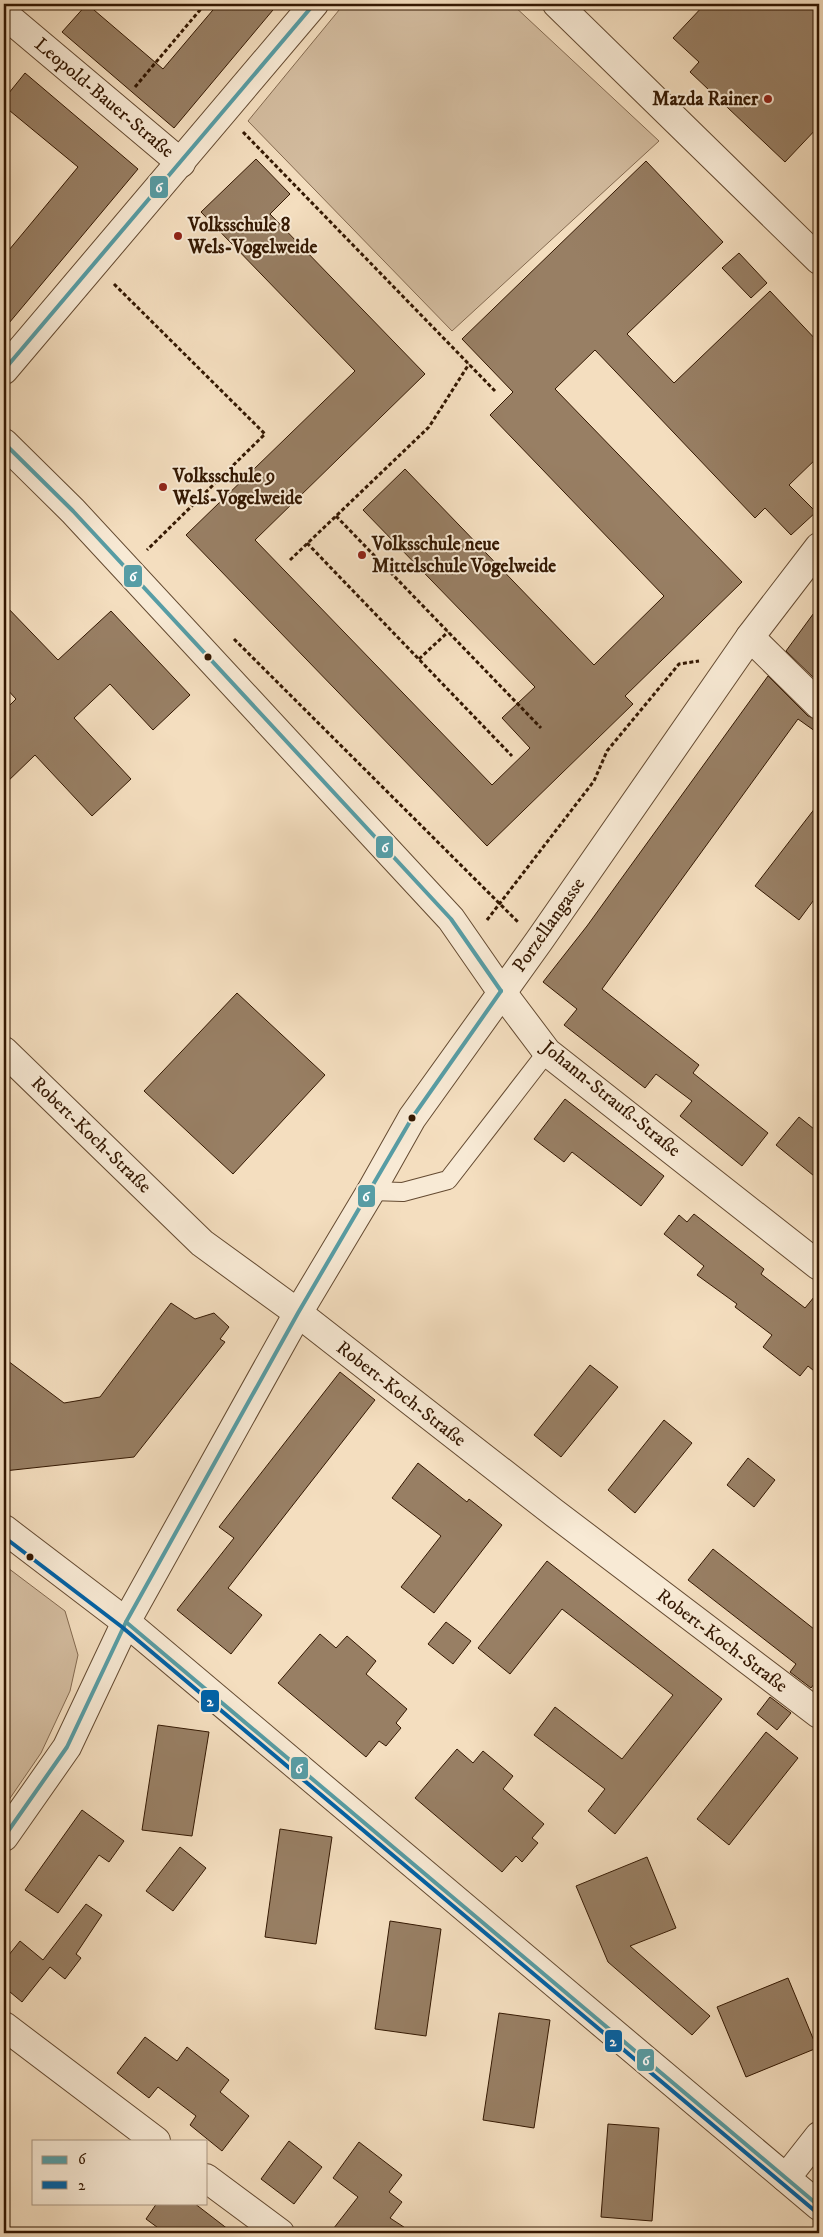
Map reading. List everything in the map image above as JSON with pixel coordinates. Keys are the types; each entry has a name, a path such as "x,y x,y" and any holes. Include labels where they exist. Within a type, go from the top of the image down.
{"street":[{"path":"4,370 314,4"},
{"path":"557,4 819,260"},
{"name":"Leopold-Bauer-Straße","path":"4,14 181,163"},
{"name":"Johann-Strauß-Straße","path":"4,443 73,511 451,919 501,991 547,1052 819,1266"},
{"name":"Porzellangasse","path":"4,1837 67,1746 126,1622 298,1313 412,1118 750,637 819,547"},
{"path":"750,637 819,705"},
{"name":"Robert-Koch-Straße","path":"4,1051 202,1243 298,1313 553,1512 819,1714"},
{"path":"4,1529 126,1622 819,2206"},
{"path":"4,2026 155,2140"},
{"path":"786,2178 819,2136"},
{"path":"208,2179 280,2233"}],"lane":[{"path":"371,1191 403,1192 448,1180 547,1052"}],"path":[{"path":"117,108 205,4"},
{"path":"223,112 495,391"},
{"path":"94,264 265,434 127,570"},
{"path":"290,560 429,427 469,364"},
{"path":"336,516 541,728"},
{"path":"307,544 512,756"},
{"path":"419,659 448,632"},
{"path":"230,634 538,941"},
{"path":"468,943 500,905 594,781 607,751 673,671 679,664 708,660"}],"shaded area":[{"path":"344,4 512,4 659,141 452,331 248,121"},
{"path":"4,1565 65,1611 78,1655 70,1691 41,1753 4,1807"}],"building":[{"path":"87,4 163,69 218,4 278,4 174,128 62,32"},
{"name":"Mazda Rainer","path":"705,4 819,4 819,126 785,162 690,72 699,62 673,38"},
{"path":"25,73 138,169 4,329 4,256 78,167 4,106 4,99"},
{"path":"256,159 290,194 270,214 425,374 255,540 492,785 530,748 502,718 535,687 363,510 405,469 594,665 664,596 490,415 513,392 462,339 646,161 723,242 627,334 674,383 770,291 819,343 819,456 789,485 816,512 791,535 765,508 755,518 595,350 555,389 742,582 625,696 633,704 487,846 186,535 355,371 201,212"},
{"path":"739,253 767,283 751,298 722,268"},
{"path":"4,604 58,660 111,611 190,695 153,730 110,684 74,718 131,779 92,816 35,755 4,785 4,711 16,699 4,686"},
{"path":"819,606 819,683 786,651"},
{"path":"768,676 808,716 819,720 819,734 798,719 602,989 699,1065 693,1073 768,1133 742,1166 680,1116 692,1101 656,1074 645,1088 564,1025 577,1009 543,982 587,926"},
{"path":"819,803 819,893 799,920 755,886"},
{"path":"237,993 325,1075 233,1174 144,1091"},
{"path":"565,1099 664,1176 641,1206 572,1152 564,1162 534,1139"},
{"path":"799,1117 819,1133 819,1180 776,1145"},
{"path":"694,1214 764,1269 761,1274 805,1308 819,1291 819,1375 808,1366 800,1376 763,1347 772,1335 735,1307 737,1304 697,1275 704,1266 664,1234 679,1215 687,1222"},
{"path":"171,1303 195,1319 214,1313 229,1327 220,1339 225,1342 134,1457 4,1471 4,1358 64,1403 100,1397"},
{"path":"590,1365 618,1387 561,1457 534,1435"},
{"path":"340,1372 375,1400 228,1588 262,1615 231,1654 177,1610 234,1538 219,1527"},
{"path":"664,1420 692,1443 635,1513 608,1490"},
{"path":"748,1458 775,1480 754,1507 727,1485"},
{"path":"418,1463 467,1502 469,1499 502,1525 434,1613 401,1587 441,1536 392,1498"},
{"path":"713,1549 819,1633 819,1682 817,1680 811,1688 790,1672 796,1664 688,1580"},
{"path":"547,1561 722,1699 615,1834 588,1811 605,1789 534,1735 555,1707 622,1759 673,1695 562,1609 510,1674 478,1648"},
{"path":"446,1622 471,1641 453,1664 428,1644"},
{"path":"320,1634 336,1648 347,1636 376,1661 366,1674 407,1709 396,1723 401,1728 386,1746 379,1741 366,1757 278,1683"},
{"path":"770,1697 791,1713 777,1730 757,1714"},
{"path":"158,1725 209,1732 192,1836 142,1830"},
{"path":"766,1732 798,1758 729,1845 697,1819"},
{"path":"457,1749 473,1763 483,1751 513,1776 503,1789 544,1824 532,1838 538,1843 522,1862 516,1856 502,1872 415,1798"},
{"path":"82,1810 124,1841 109,1862 99,1855 58,1913 25,1890"},
{"path":"280,1829 332,1837 316,1944 265,1937"},
{"path":"180,1847 206,1868 173,1911 146,1891"},
{"path":"647,1857 676,1928 630,1946 710,2016 692,2035 608,1962 576,1886"},
{"path":"86,1904 102,1915 76,1954 81,1958 65,1979 50,1967 22,2002 4,1987 4,1961 20,1941 43,1960"},
{"path":"390,1921 441,1929 426,2036 375,2029"},
{"path":"788,1978 817,2048 746,2077 717,2007"},
{"path":"499,2013 550,2020 534,2128 483,2120"},
{"path":"145,2037 177,2061 187,2047 229,2080 220,2092 249,2116 222,2151 190,2125 196,2116 158,2087 149,2098 117,2073"},
{"path":"608,2124 659,2128 652,2221 601,2217"},
{"path":"289,2141 322,2167 294,2204 261,2179"},
{"path":"359,2142 402,2175 389,2192 402,2202 390,2218 413,2233 330,2233 358,2197 333,2178"},
{"path":"156,2204 195,2204 233,2233 165,2233 146,2219"}],"transit line":[{"name":"6","path":"4,370 314,4"},
{"name":"6","path":"4,443 73,511 451,919 501,991"},
{"name":"6","path":"4,1837 67,1747 126,1622 298,1313 412,1118 501,991"},
{"name":"2","path":"4,1537 122,1627 815,2211"},
{"name":"6","path":"126,1622 819,2206"}],"place":[{"name":"Mazda Rainer","path":"768,99"},
{"name":"Volksschule 8 Wels-Vogelweide","path":"178,236"},
{"name":"Volksschule 9 Wels-Vogelweide","path":"163,487"},
{"name":"Volksschule neue Mittelschule Vogelweide","path":"362,555"}]}
